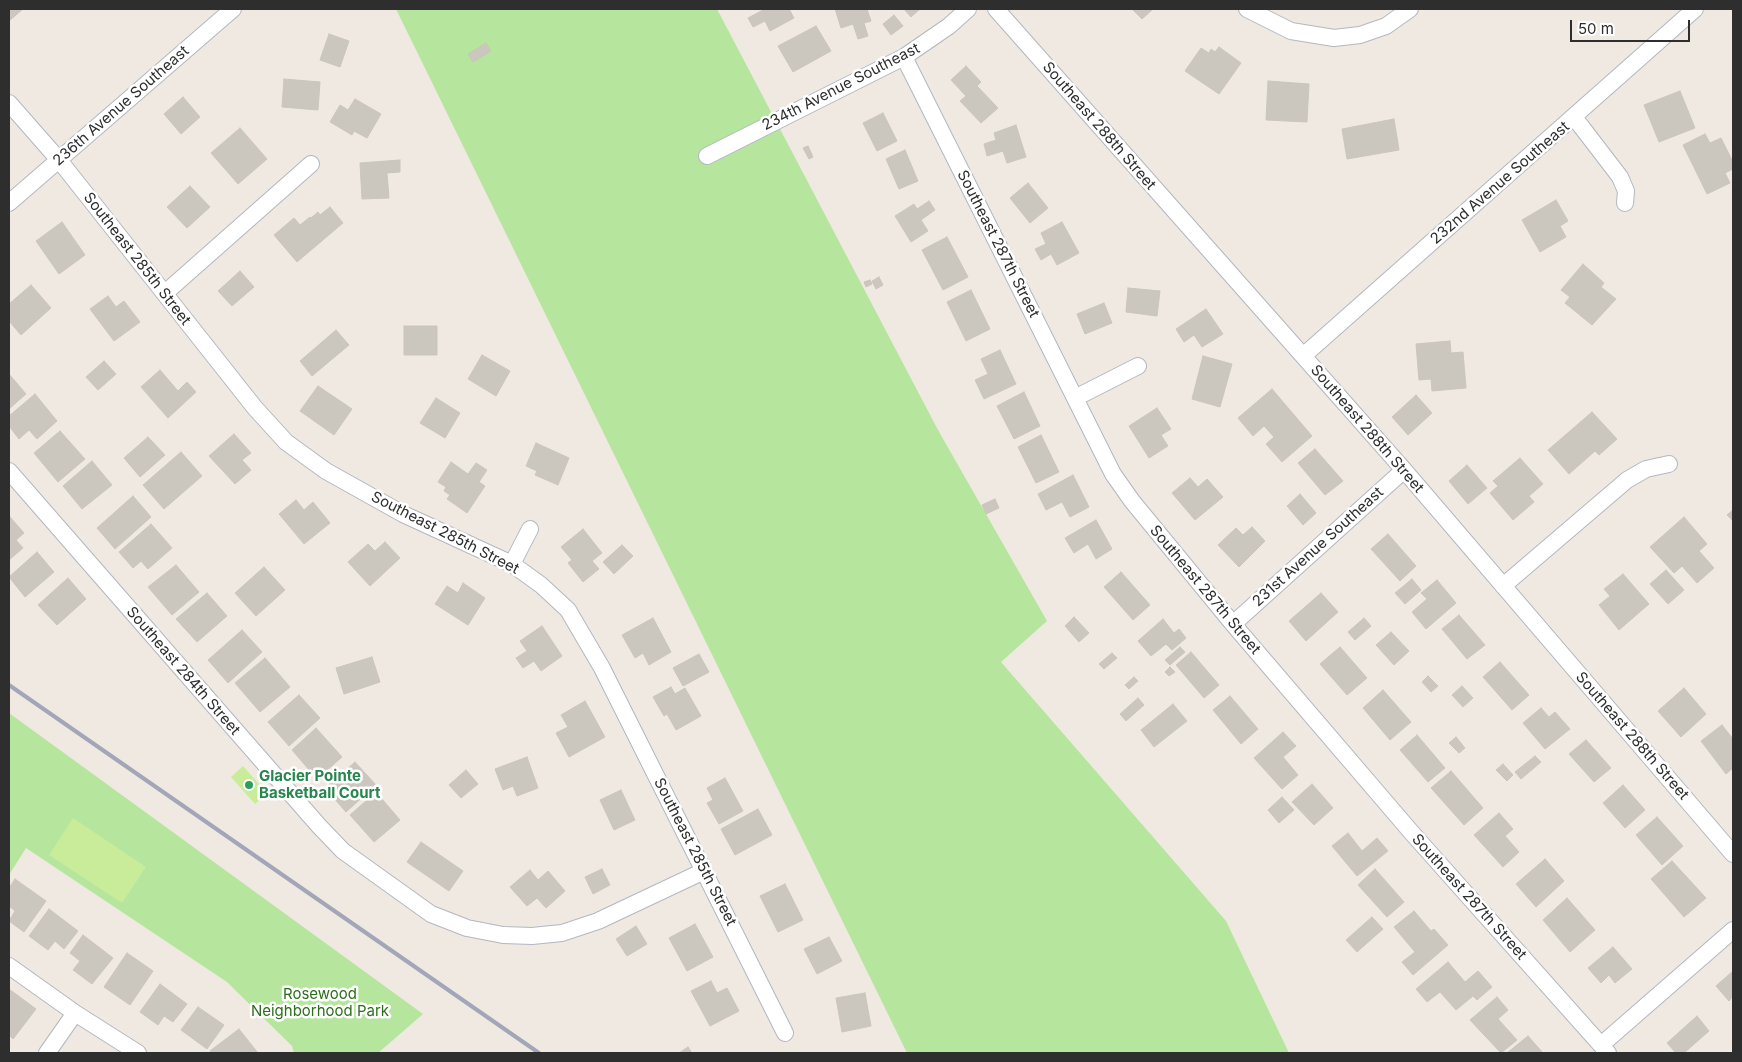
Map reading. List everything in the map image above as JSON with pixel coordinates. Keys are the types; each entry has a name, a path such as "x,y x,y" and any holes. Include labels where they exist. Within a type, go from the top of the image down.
{"street":[{"name":"236th Avenue Southeast","path":"9,203 233,9"},
{"name":"234th Avenue Southeast","path":"707,156 904,57 949,26 968,9"},
{"name":"Southeast 288th Street","path":"996,9 1404,470 1733,854"},
{"path":"1247,9 1291,31 1334,38 1360,35 1386,26 1410,9"},
{"name":"232nd Avenue Southeast","path":"1302,356 1574,118 1695,9"},
{"name":"Southeast 287th Street","path":"904,57 1117,481 1233,624 1412,833 1604,1049"},
{"name":"Southeast 285th Street","path":"9,103 59,160 255,408 286,442 326,471 403,514 512,564 541,585 568,610 602,668 785,1033"},
{"path":"1574,118 1620,177 1626,191 1625,202"},
{"path":"165,293 311,164"},
{"path":"1075,398 1138,366"},
{"path":"1503,586 1627,480 1646,469 1669,464"},
{"name":"231st Avenue Southeast","path":"1233,624 1404,470"},
{"name":"Southeast 284th Street","path":"9,471 319,826 343,851 362,866 431,914 467,928 503,935 532,936 562,933 598,921 704,871"},
{"path":"512,564 530,529"},
{"path":"1604,1049 1733,930"},
{"path":"9,966 74,1013 138,1053"},
{"path":"47,1053 74,1013"}],"green space":[{"path":"396,9 717,9 938,430 1047,621 1001,662 1226,921 1289,1053 907,1053"},
{"name":"Rosewood Neighborhood Park","path":"9,713 423,1014 378,1053 294,1053 292,1046 227,982 26,848 9,875"},
{"name":"Glacier Pointe Basketball Court","path":"243,766 267,793 255,804 231,777"},
{"path":"73,818 146,867 122,903 49,855"}],"building":[{"path":"9,9 23,9 9,21"},
{"path":"765,9 789,9 794,18 770,31 765,21 753,27 748,18"},
{"path":"835,9 867,9 871,21 864,23 868,36 858,39 853,24 841,28"},
{"path":"904,9 920,9 911,17"},
{"path":"1132,9 1153,9 1142,19"},
{"path":"894,15 903,26 891,35 883,24"},
{"path":"816,26 831,51 793,72 778,46"},
{"path":"329,34 349,41 340,67 320,60"},
{"path":"486,43 491,51 473,62 468,54"},
{"path":"1219,47 1241,63 1219,94 1185,71 1201,48 1209,53 1211,49 1215,52"},
{"path":"966,66 981,82 977,86 998,108 981,123 960,101 966,96 951,80"},
{"path":"284,79 320,82 318,110 282,107"},
{"path":"1268,81 1309,84 1307,122 1266,120"},
{"path":"1680,91 1695,128 1659,142 1644,105"},
{"path":"183,97 200,117 181,134 164,114"},
{"path":"355,99 381,114 367,138 354,131 352,135 330,122 340,105 348,110"},
{"path":"883,113 897,141 877,151 863,123"},
{"path":"1394,119 1399,150 1347,159 1342,129"},
{"path":"1016,125 1026,157 1007,163 1003,151 987,156 984,144 996,140 994,133"},
{"path":"240,128 267,159 238,184 211,153"},
{"path":"1705,134 1710,143 1721,138 1733,162 1733,169 1725,173 1730,183 1707,194 1683,145"},
{"path":"808,146 813,157 809,159 803,148"},
{"path":"905,150 918,181 899,189 886,159"},
{"path":"400,160 400,172 387,173 389,198 362,199 360,163"},
{"path":"1028,183 1048,208 1030,223 1010,198"},
{"path":"190,186 210,207 187,228 167,207"},
{"path":"1556,200 1568,221 1560,226 1566,237 1540,252 1522,220"},
{"path":"929,201 935,210 921,220 928,231 911,242 895,216 914,204 917,209"},
{"path":"330,207 343,223 297,262 274,235 294,218 300,225 318,212 320,215"},
{"path":"62,222 85,255 59,274 36,241"},
{"path":"1062,222 1079,253 1057,265 1051,254 1041,260 1035,249 1046,244 1041,233"},
{"path":"947,237 968,277 943,290 922,250"},
{"path":"1583,264 1604,283 1601,287 1616,299 1592,325 1565,303 1570,297 1561,290"},
{"path":"240,271 254,287 232,306 218,291"},
{"path":"879,277 883,285 876,289 872,281"},
{"path":"870,280 872,284 866,287 864,282"},
{"path":"31,285 51,308 21,335 9,321 9,304"},
{"path":"1128,288 1160,291 1157,316 1126,312"},
{"path":"971,290 990,329 966,341 947,302"},
{"path":"108,296 116,307 124,301 140,322 114,341 90,309"},
{"path":"1104,303 1112,323 1085,334 1077,314"},
{"path":"1206,309 1223,334 1202,347 1194,335 1184,342 1176,329"},
{"path":"404,326 437,326 437,355 404,355"},
{"path":"336,330 349,345 312,376 300,361"},
{"path":"1450,341 1451,353 1463,352 1466,388 1432,391 1431,379 1419,380 1416,344"},
{"path":"1000,350 1016,384 984,399 975,380 988,374 981,359"},
{"path":"482,355 510,371 496,396 468,379"},
{"path":"1203,356 1232,364 1220,407 1192,399"},
{"path":"104,361 116,374 98,390 86,377"},
{"path":"160,370 178,391 187,382 196,392 168,418 141,387"},
{"path":"9,374 26,394 9,409"},
{"path":"318,386 352,409 334,435 300,411"},
{"path":"1272,389 1312,436 1282,462 1266,444 1274,437 1264,426 1253,436 1238,418"},
{"path":"1024,392 1040,426 1014,439 997,406"},
{"path":"35,394 57,421 37,439 29,430 19,439 9,426 9,416"},
{"path":"1416,395 1432,413 1408,435 1392,417"},
{"path":"436,398 460,413 445,438 420,423"},
{"path":"1157,408 1171,429 1161,435 1168,446 1149,458 1129,426"},
{"path":"1592,412 1617,439 1599,455 1595,451 1569,474 1548,450"},
{"path":"60,431 85,459 58,482 34,453"},
{"path":"234,434 251,453 242,460 251,470 235,484 209,456"},
{"path":"1041,435 1059,472 1036,483 1018,447"},
{"path":"148,437 165,455 140,477 124,458"},
{"path":"536,443 569,458 558,485 535,475 537,471 526,466"},
{"path":"1315,449 1343,481 1325,495 1298,463"},
{"path":"181,452 202,476 164,509 143,485"},
{"path":"1520,458 1543,484 1529,496 1534,502 1513,520 1490,493 1498,486 1493,481"},
{"path":"92,461 112,485 82,509 63,486"},
{"path":"451,462 468,474 476,463 487,470 479,482 485,486 467,513 447,499 450,495 444,491 446,487 438,482"},
{"path":"1467,465 1487,488 1468,504 1449,481"},
{"path":"1073,475 1089,507 1070,517 1062,502 1046,510 1038,494"},
{"path":"1190,478 1198,487 1207,479 1223,497 1195,520 1172,493"},
{"path":"1300,494 1316,513 1303,525 1287,506"},
{"path":"133,496 151,517 115,549 97,528"},
{"path":"995,499 999,508 986,514 982,505"},
{"path":"296,500 304,510 313,502 330,523 304,544 279,514"},
{"path":"1733,510 1733,521 1727,515"},
{"path":"10,517 24,533 16,540 23,548 9,560"},
{"path":"1684,517 1707,544 1699,551 1714,568 1697,583 1682,566 1674,573 1650,547"},
{"path":"1096,520 1112,549 1096,559 1088,544 1074,553 1065,538"},
{"path":"151,524 172,548 148,569 141,561 133,568 119,552"},
{"path":"1252,527 1265,541 1239,567 1218,545 1236,528 1243,535"},
{"path":"583,529 602,553 592,561 599,569 583,582 568,563 572,560 561,547"},
{"path":"1388,534 1416,566 1400,581 1371,549"},
{"path":"385,542 400,558 370,586 348,562 368,544 375,551"},
{"path":"622,545 633,556 614,574 603,562"},
{"path":"37,552 54,572 25,597 9,577"},
{"path":"176,565 199,592 172,615 148,587"},
{"path":"264,567 285,590 256,616 235,593"},
{"path":"1666,570 1684,590 1668,604 1650,584"},
{"path":"1121,572 1150,605 1133,620 1104,587"},
{"path":"1623,574 1649,604 1619,630 1599,605 1610,596 1604,589"},
{"path":"68,578 86,599 57,625 38,605"},
{"path":"1412,579 1421,590 1405,604 1395,593"},
{"path":"1437,580 1456,603 1426,629 1412,612 1427,599 1421,593"},
{"path":"463,583 485,598 468,625 435,604 447,586 458,593"},
{"path":"207,593 227,616 197,642 176,619"},
{"path":"1321,593 1338,612 1306,641 1289,621"},
{"path":"1459,615 1485,645 1467,659 1442,629"},
{"path":"1074,617 1089,633 1079,642 1065,626"},
{"path":"653,618 671,652 649,665 643,653 635,658 622,635"},
{"path":"1364,618 1371,626 1355,640 1348,632"},
{"path":"1163,619 1174,633 1179,629 1186,638 1172,650 1166,644 1151,656 1138,641"},
{"path":"542,626 562,656 541,671 534,661 523,668 516,658 527,651 520,641"},
{"path":"242,630 262,652 228,683 208,660"},
{"path":"1391,632 1409,651 1394,665 1376,645"},
{"path":"1180,647 1185,652 1170,665 1165,660"},
{"path":"1340,647 1367,678 1347,695 1320,664"},
{"path":"1191,652 1219,685 1204,698 1176,665"},
{"path":"1112,653 1117,658 1104,669 1099,664"},
{"path":"699,654 709,672 683,686 673,668"},
{"path":"372,657 380,682 344,694 336,668"},
{"path":"265,658 290,687 260,712 235,683"},
{"path":"1500,662 1529,695 1512,710 1483,677"},
{"path":"1170,667 1175,672 1169,676 1165,672"},
{"path":"1428,676 1438,686 1431,692 1422,682"},
{"path":"1134,677 1138,681 1129,689 1125,685"},
{"path":"1462,686 1473,698 1463,707 1452,695"},
{"path":"671,687 675,694 685,688 701,716 676,730 667,714 664,716 653,697"},
{"path":"1684,688 1706,714 1681,737 1658,711"},
{"path":"1383,690 1411,722 1390,740 1363,708"},
{"path":"299,695 320,718 289,746 268,722"},
{"path":"1230,696 1258,729 1241,744 1213,710"},
{"path":"1138,698 1144,705 1126,721 1120,714"},
{"path":"585,701 605,737 569,757 556,733 568,727 561,715"},
{"path":"1173,704 1187,721 1154,747 1141,730"},
{"path":"1541,708 1549,717 1555,712 1570,729 1545,749 1523,723"},
{"path":"1722,725 1733,739 1733,768 1726,774 1701,741"},
{"path":"316,728 342,757 317,779 292,750"},
{"path":"1283,732 1296,746 1283,757 1298,775 1282,789 1254,758"},
{"path":"1417,735 1445,768 1428,782 1400,750"},
{"path":"1456,737 1465,748 1459,753 1449,743"},
{"path":"1586,740 1611,768 1594,782 1569,754"},
{"path":"1535,756 1541,762 1521,779 1515,772"},
{"path":"527,757 538,788 517,796 513,786 503,790 495,769"},
{"path":"355,762 376,785 346,812 325,788"},
{"path":"1503,764 1513,775 1507,781 1496,770"},
{"path":"466,770 478,784 461,798 449,785"},
{"path":"1451,771 1483,808 1464,825 1431,788"},
{"path":"725,778 743,811 719,824 707,803 713,800 707,788"},
{"path":"1312,784 1333,808 1314,825 1292,802"},
{"path":"1623,785 1645,810 1625,828 1603,803"},
{"path":"621,790 635,820 614,830 600,800"},
{"path":"376,792 400,820 374,842 350,815"},
{"path":"1282,797 1294,810 1279,823 1268,810"},
{"path":"758,809 772,835 735,855 721,829"},
{"path":"1499,813 1513,829 1505,836 1519,852 1503,867 1474,835"},
{"path":"1657,817 1683,846 1662,865 1636,835"},
{"path":"1348,833 1362,851 1377,838 1388,851 1357,876 1332,846"},
{"path":"421,842 463,871 449,891 407,862"},
{"path":"1545,859 1564,881 1536,907 1516,884"},
{"path":"1672,861 1706,898 1684,917 1651,879"},
{"path":"602,869 610,885 593,894 585,877"},
{"path":"1375,869 1404,902 1387,917 1358,885"},
{"path":"530,870 538,880 548,871 565,891 546,908 537,898 527,906 510,887"},
{"path":"15,879 46,901 24,932 9,921 15,911 9,906 9,888"},
{"path":"785,884 803,920 778,932 760,896"},
{"path":"1567,898 1595,930 1570,952 1543,920"},
{"path":"49,909 78,931 64,949 55,941 48,950 29,936"},
{"path":"1414,911 1431,931 1434,929 1448,945 1413,975 1402,962 1415,952 1394,927"},
{"path":"1372,917 1383,929 1357,952 1346,940"},
{"path":"695,924 713,957 687,971 669,938"},
{"path":"636,926 647,944 627,956 616,939"},
{"path":"83,935 113,958 92,984 73,970 80,961 70,953"},
{"path":"829,937 842,961 817,974 804,949"},
{"path":"1613,947 1632,969 1615,983 1609,975 1601,983 1588,968"},
{"path":"127,953 153,971 130,1005 104,987"},
{"path":"1448,962 1465,982 1478,971 1492,987 1477,1000 1473,996 1456,1010 1440,992 1427,1002 1416,989"},
{"path":"1733,971 1733,996 1729,1001 1716,986"},
{"path":"711,981 717,993 727,988 739,1011 710,1026 691,991"},
{"path":"160,984 187,1004 173,1022 164,1016 158,1025 140,1012"},
{"path":"9,989 36,1009 13,1039 9,1035"},
{"path":"865,993 871,1026 842,1032 836,998"},
{"path":"1497,997 1508,1010 1498,1019 1517,1040 1501,1053 1470,1020"},
{"path":"198,1007 224,1025 207,1049 181,1030"},
{"path":"1697,1016 1709,1031 1684,1053 1676,1053 1667,1043"},
{"path":"239,1029 258,1053 212,1053 210,1051"},
{"path":"1528,1036 1543,1053 1507,1053"},
{"path":"688,1047 692,1053 679,1053"}],"railway":[{"path":"9,685 539,1053"}],"place":[{"name":"Glacier Pointe Basketball Court","path":"249,785"}]}
